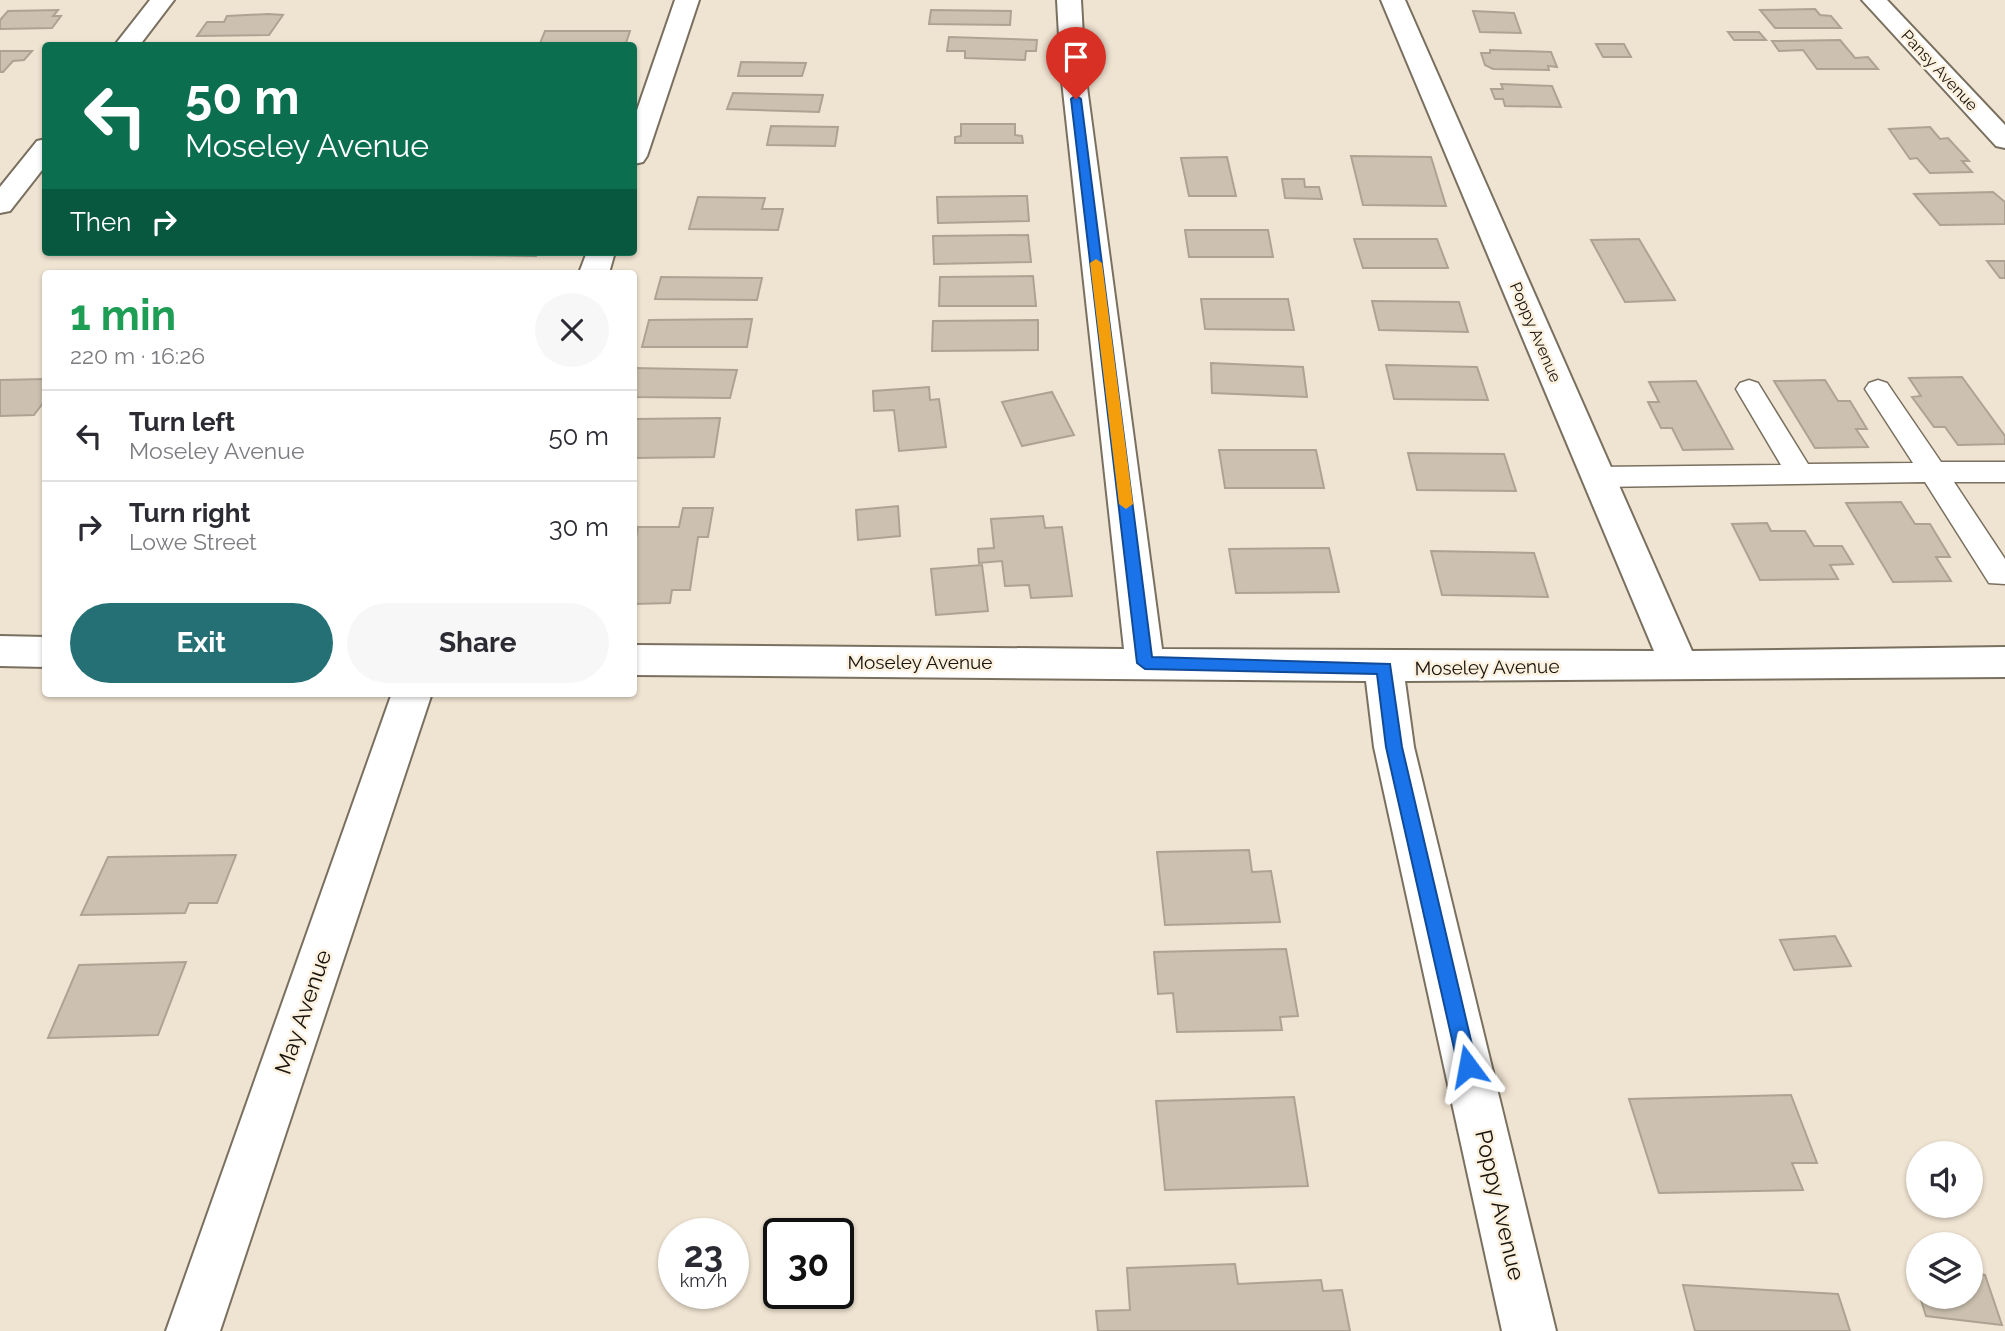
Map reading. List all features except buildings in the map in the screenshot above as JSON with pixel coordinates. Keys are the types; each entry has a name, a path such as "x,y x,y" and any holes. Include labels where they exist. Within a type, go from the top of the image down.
{"street":[{"path":"129,42 162,0"},
{"path":"637,147 687,0"},
{"path":"1069,0 1074,85 1145,663"},
{"name":"Poppy Avenue","path":"1393,0 1679,664"},
{"name":"Pansy Avenue","path":"1874,0 2005,140"},
{"path":"0,205 42,152"},
{"path":"0,651 42,652"},
{"name":"Moseley Avenue","path":"637,660 1145,663 1384,668 2005,662"},
{"name":"Poppy Avenue","path":"1384,668 1394,747 1529,1331"},
{"name":"May Avenue","path":"193,1331 411,697"}],"lane":[{"path":"1749,389 1800,474"},
{"path":"1878,389 2000,575"},
{"path":"1598,477 2005,472"}],"slow traffic":[{"path":"1096,263 1126,504"}],"route":[{"path":"1076,99 1145,663 1384,668 1394,747 1468,1066"}]}
